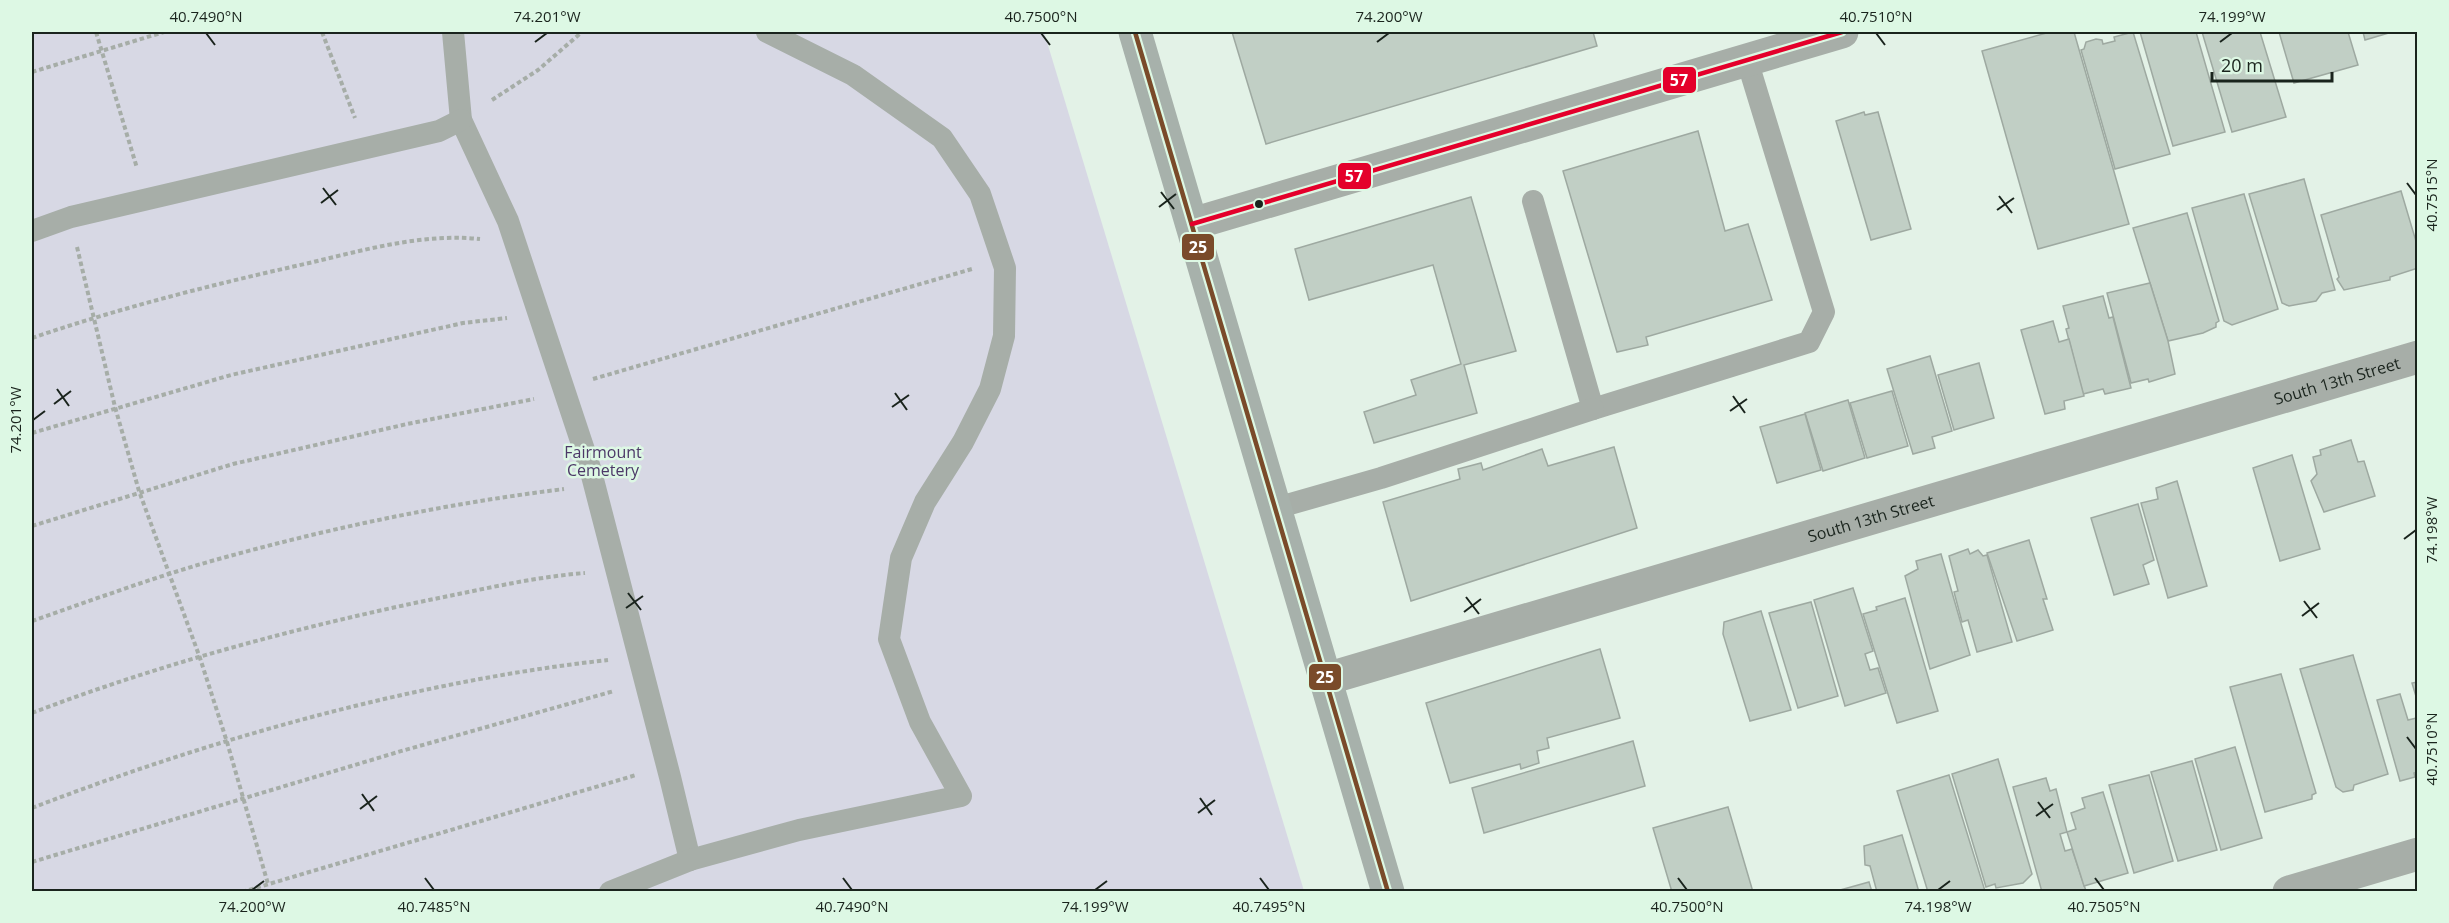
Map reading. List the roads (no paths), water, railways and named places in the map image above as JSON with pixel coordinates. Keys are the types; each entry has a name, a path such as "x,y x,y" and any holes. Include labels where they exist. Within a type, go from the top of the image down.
{"main road":[{"path":"1135,32 1388,891"}],"street":[{"path":"1192,224 1842,32"},
{"name":"South 13th Street","path":"1326,679 2418,357"},
{"path":"2289,891 2418,854"}],"lane":[{"path":"453,32 461,120 508,221 565,387 593,478 690,860"},
{"path":"610,891 690,860 799,830 962,796 920,722 889,639 902,558 925,502 963,442 990,389 1004,336 1005,268 980,194 942,138 853,75 767,32"},
{"path":"1276,508 1381,478 1809,342 1824,312 1747,60"},
{"path":"32,231 71,217 439,131 461,120"},
{"path":"1533,201 1593,410"}],"park label":[{"name":"Fairmount Cemetery","path":"603,461"}]}
